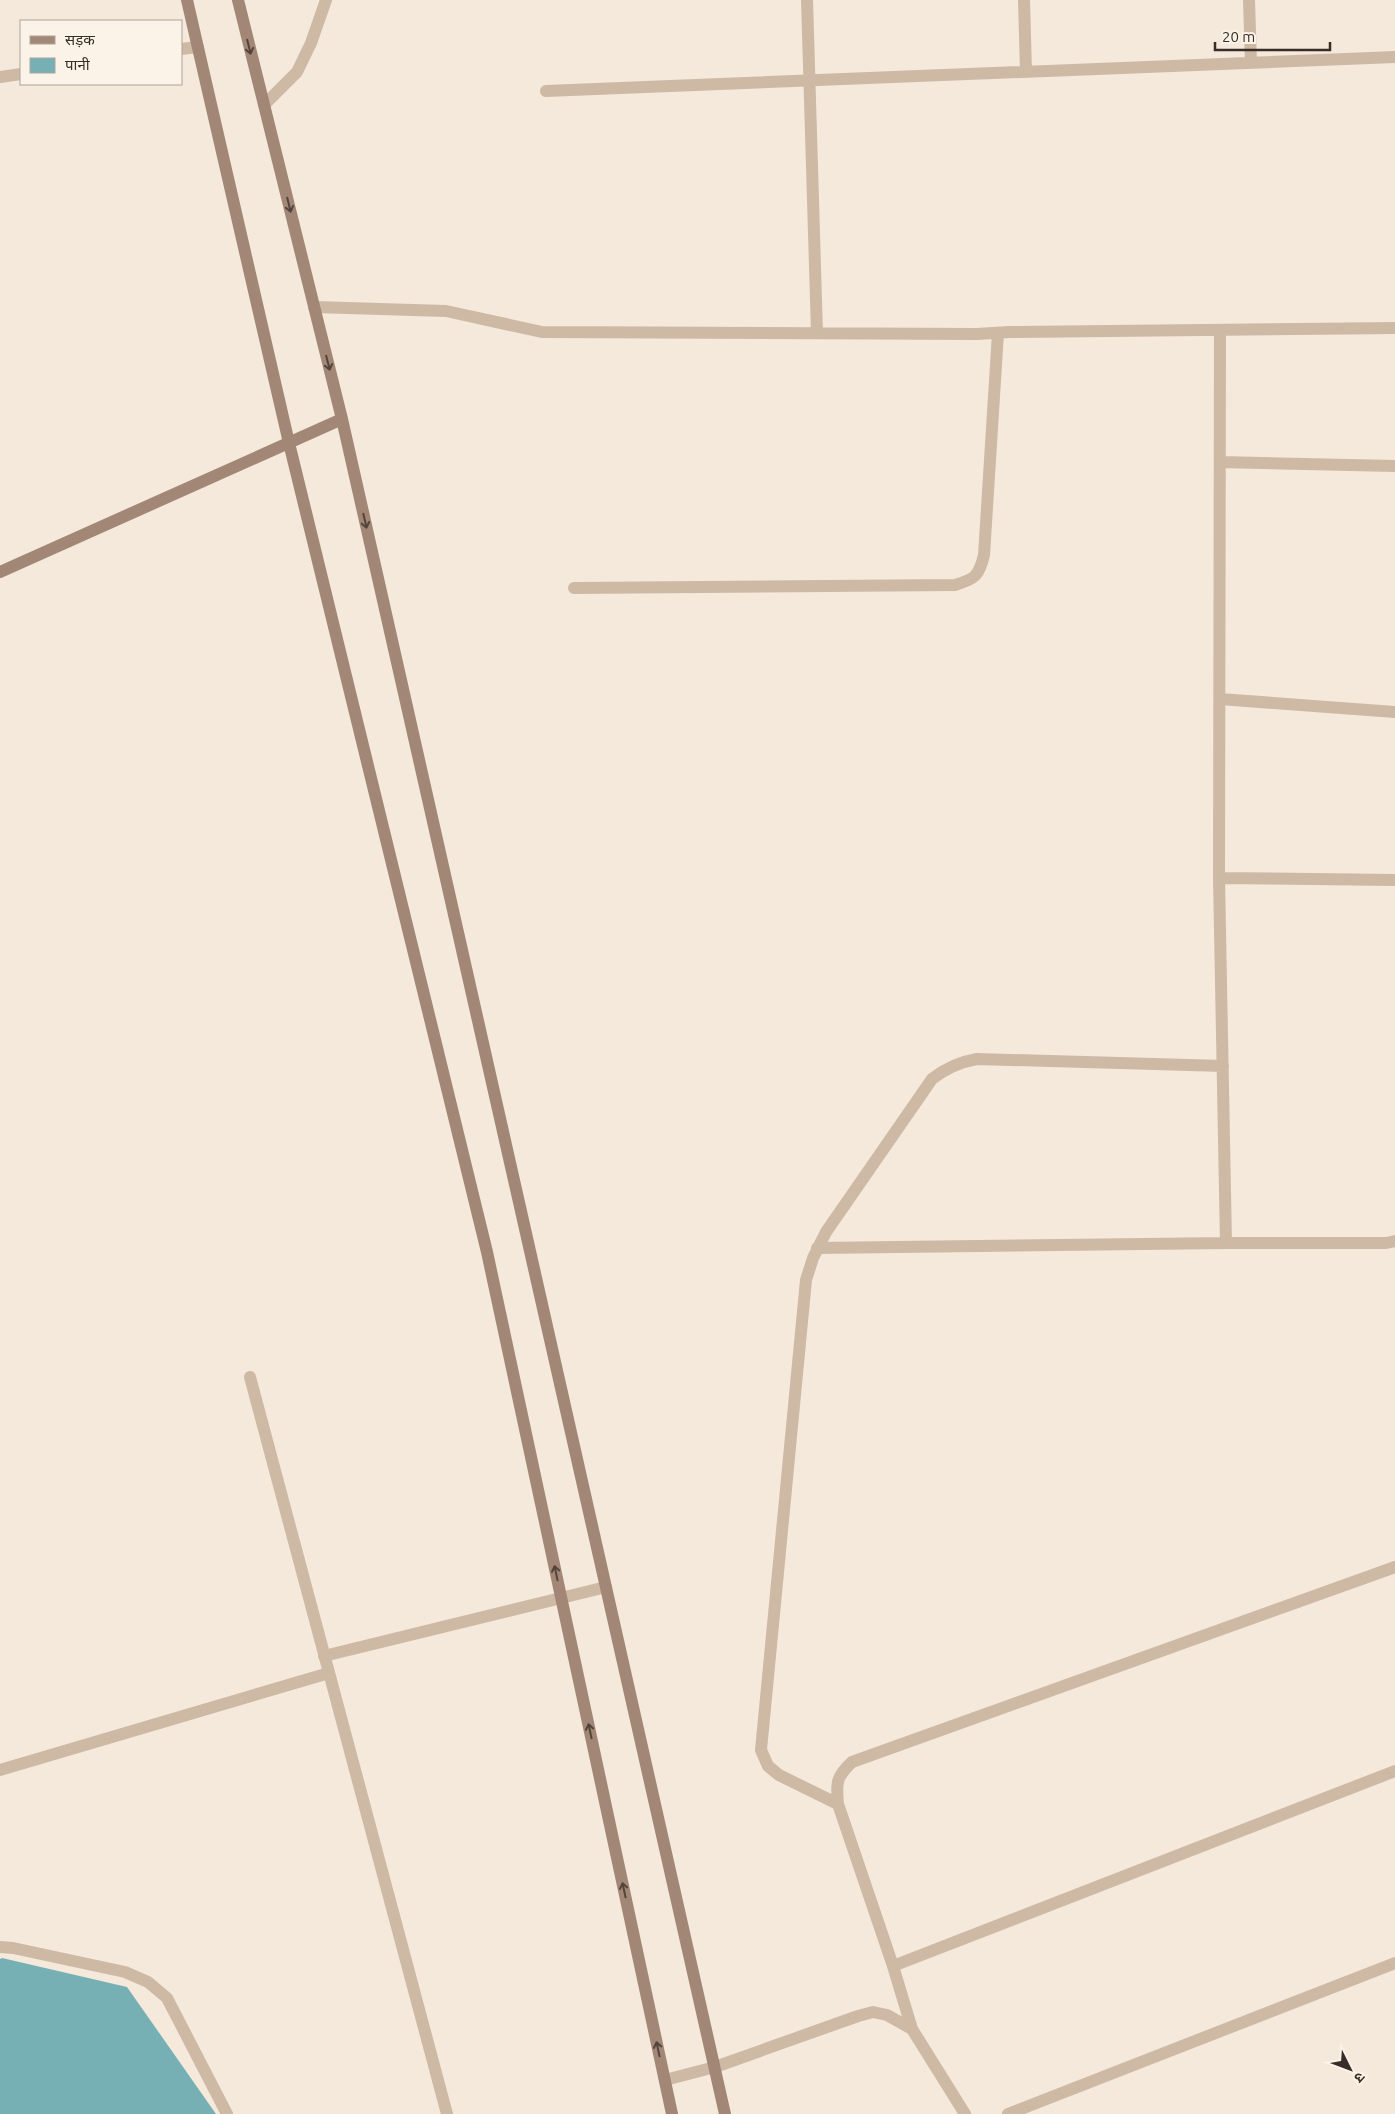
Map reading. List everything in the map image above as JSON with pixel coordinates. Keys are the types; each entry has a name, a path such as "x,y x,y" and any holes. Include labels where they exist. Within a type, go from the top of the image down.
{"main road":[{"path":"187,0 289,443 487,1252 672,2114"},
{"path":"238,0 342,419 725,2114"},
{"path":"0,572 342,419"}],"street":[{"path":"264,105 297,72 311,43 326,0"},
{"path":"806,0 817,333"},
{"path":"1024,0 1026,72"},
{"path":"1249,0 1251,63"},
{"path":"182,49 198,46"},
{"path":"546,91 1395,57"},
{"path":"0,77 20,74"},
{"path":"314,307 446,311 542,332 998,333 1395,328"},
{"path":"1220,330 1220,878 1226,1243"},
{"path":"574,588 955,585 971,580 981,570 984,555 998,333"},
{"path":"1220,462 1395,466"},
{"path":"1220,699 1395,712"},
{"path":"1220,878 1395,880"},
{"path":"838,1804 779,1775 768,1766 760,1750 806,1280 826,1232 932,1079 944,1069 960,1062 977,1059 1223,1066"},
{"path":"818,1248 1395,1242"},
{"path":"250,1377 447,2114"},
{"path":"965,2114 912,2029 893,1966 838,1804 836,1785 841,1772 852,1762 1395,1567"},
{"path":"324,1656 606,1587"},
{"path":"0,1770 328,1673"},
{"path":"893,1966 1395,1771"},
{"path":"0,1947 13,1948 124,1972 148,1982 167,1998 227,2114"},
{"path":"1008,2114 1395,1963"},
{"path":"665,2080 715,2067 873,2012 887,2015 912,2029"}],"water":[{"path":"0,1959 127,1987 216,2114 0,2114"}]}
